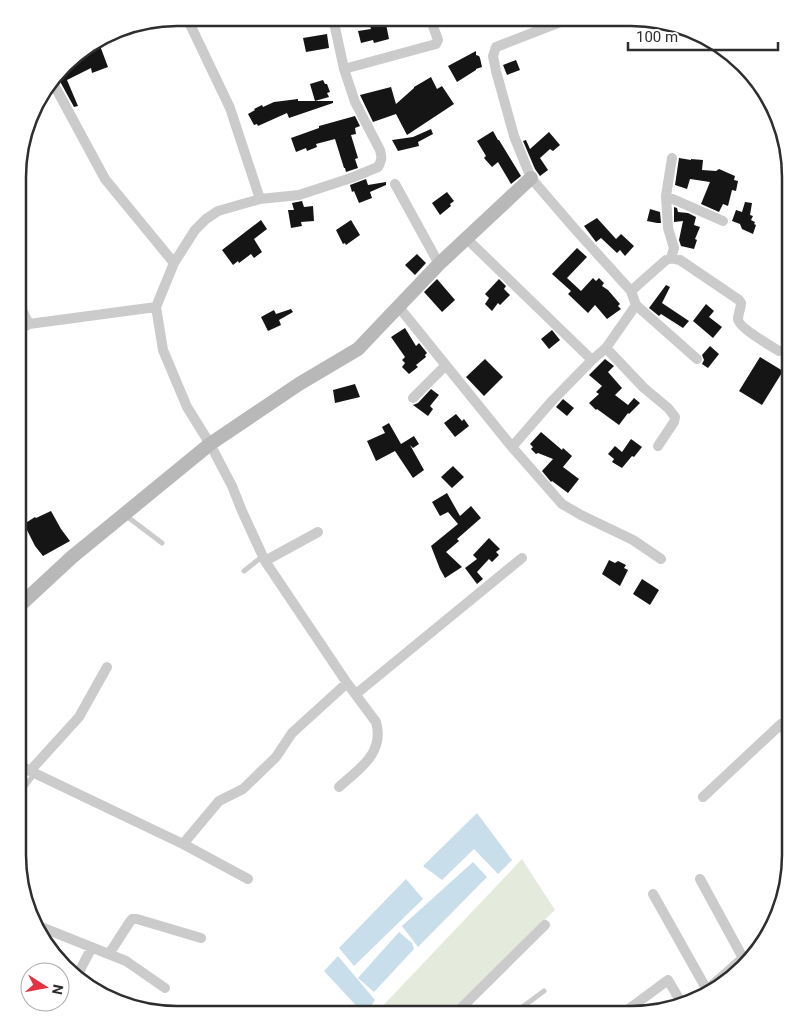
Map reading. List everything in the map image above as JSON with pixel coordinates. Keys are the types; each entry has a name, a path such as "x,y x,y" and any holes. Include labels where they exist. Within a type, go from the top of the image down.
{"street":[{"path":"344,69 436,44 438,40 433,26"},
{"path":"550,26 496,47 493,56 514,136 531,178 631,291 636,305 696,359"},
{"path":"192,27 230,108 260,199"},
{"path":"335,27 344,69 354,102 382,156 378,167 351,178 299,194 260,199 218,211 195,230 174,263 156,307 163,350 186,407 210,444 232,486 264,558 376,722 378,740 370,759 339,788"},
{"path":"56,88 105,179 174,263"},
{"path":"671,258 674,248 668,228 666,196 672,158"},
{"path":"26,600 72,557 210,444 299,384 358,349 439,264 531,178"},
{"path":"395,184 439,264"},
{"path":"666,196 723,221"},
{"path":"466,238 592,360"},
{"path":"631,291 662,263 671,258 680,260 739,300 741,303 738,319 740,323 779,351"},
{"path":"512,447 551,402 606,348 636,305"},
{"path":"398,306 512,447 562,504 633,540 661,559"},
{"path":"26,326 156,307"},
{"path":"26,318 29,324"},
{"path":"606,348 675,417 674,422 658,446"},
{"path":"414,398 446,365"},
{"path":"264,558 318,532"},
{"path":"356,694 522,558"},
{"path":"32,772 79,717 107,668"},
{"path":"183,844 219,801 243,789 276,757 292,733 348,683"},
{"path":"703,797 781,724"},
{"path":"26,769 183,844 248,879"},
{"path":"700,878 742,956"},
{"path":"653,894 701,988"},
{"path":"109,954 132,919 201,938"},
{"path":"464,1005 545,925"},
{"path":"45,929 126,961 165,988"},
{"path":"81,971 92,947"},
{"path":"634,1005 668,980 679,998"}],"lane":[{"path":"124,515 162,543"},
{"path":"244,571 264,558"},
{"path":"26,782 32,772"},
{"path":"525,1005 544,991"}],"green space":[{"path":"522,859 555,910 457,1005 384,1005"}],"water":[{"path":"477,813 512,860 498,874 474,849 442,880 423,866"},
{"path":"473,862 487,877 418,947 402,926"},
{"path":"406,879 423,899 354,966 339,948"},
{"path":"399,932 412,943 414,949 374,992 358,978"},
{"path":"338,956 375,1000 372,1005 356,1005 324,971"}],"building":[{"path":"370,27 387,27 389,39 374,43 373,40 361,43 358,31 371,29"},
{"path":"327,34 329,48 306,52 303,38"},
{"path":"100,47 108,67 92,73 91,68 67,80 78,106 74,107 60,82 78,64"},
{"path":"476,51 482,67 457,82 448,66"},
{"path":"516,60 520,70 507,75 503,65"},
{"path":"431,77 437,89 442,86 454,104 407,135 396,114 373,122 360,95 391,87 396,104 414,87"},
{"path":"323,80 330,92 327,93 329,97 315,101 310,84"},
{"path":"298,99 298,101 333,101 333,103 289,118 287,113 258,126 257,124 254,125 248,114 262,105 263,107 274,102"},
{"path":"355,116 360,126 355,128 356,134 351,135 358,158 355,159 358,168 346,172 335,139 316,144 317,147 307,151 306,148 296,152 291,138 319,128 319,126"},
{"path":"431,129 433,134 418,142 419,146 398,151 392,140 413,137"},
{"path":"493,131 521,176 511,184 498,162 492,167 484,158 486,156 477,141"},
{"path":"549,132 560,145 553,151 550,149 540,158 548,170 540,176 523,141 526,140 530,149"},
{"path":"679,158 703,160 702,170 716,171 719,169 735,176 734,180 738,181 736,191 732,190 728,206 723,204 719,212 701,204 710,182 690,179 687,189 675,185"},
{"path":"366,179 368,185 386,182 386,185 370,192 372,198 359,203 350,185"},
{"path":"447,192 454,201 440,215 432,203"},
{"path":"302,201 304,207 313,206 314,221 301,222 302,226 291,228 288,210 294,210 292,203"},
{"path":"745,202 752,203 750,215 753,216 751,220 756,225 753,234 742,229 740,224 732,221 736,210 742,212"},
{"path":"674,207 677,208 678,212 688,213 696,217 694,225 700,227 695,239 697,240 694,249 681,246 679,240 683,221 674,222"},
{"path":"650,209 660,212 661,223 647,221"},
{"path":"597,218 616,239 621,234 634,246 625,256 620,250 617,253 601,238 596,242 584,226"},
{"path":"261,220 267,229 254,239 262,252 254,258 251,254 233,265 222,250"},
{"path":"351,220 360,235 346,245 345,243 343,244 336,230"},
{"path":"577,248 587,257 567,278 581,291 593,278 596,281 599,278 604,283 602,286 620,304 618,306 621,309 607,319 595,305 588,313 568,294 571,291 552,274"},
{"path":"417,254 426,263 415,275 405,265"},
{"path":"437,279 455,300 442,312 424,292"},
{"path":"499,279 506,286 504,289 510,295 500,305 498,303 492,311 485,304 489,298 485,294"},
{"path":"666,285 670,287 662,303 689,321 683,328 661,314 659,316 649,308"},
{"path":"706,304 714,311 709,317 722,327 713,338 693,321"},
{"path":"291,309 293,312 279,320 281,325 268,331 261,317 274,310 276,314"},
{"path":"405,328 416,346 419,343 427,353 426,357 416,365 418,367 409,374 402,367 405,363 402,360 405,357 391,337"},
{"path":"552,330 560,340 549,349 541,339"},
{"path":"710,346 719,354 708,368 702,364 704,360 702,355"},
{"path":"760,357 782,370 762,405 739,391"},
{"path":"485,359 503,377 484,396 466,377"},
{"path":"605,359 614,366 608,372 622,388 615,395 628,405 634,398 640,403 628,413 619,425 596,410 589,403 599,394 596,392 602,386 589,375"},
{"path":"355,384 360,397 335,403 333,390"},
{"path":"431,389 439,395 430,406 433,409 428,416 413,405 418,403"},
{"path":"563,399 574,408 567,416 556,407"},
{"path":"456,414 462,421 464,419 469,426 455,437 444,423"},
{"path":"389,423 401,444 414,436 419,444 413,448 410,445 424,470 413,478 395,451 376,461 367,441 385,433 382,427"},
{"path":"541,432 572,456 563,467 579,479 568,493 551,482 542,471 553,459 538,453 536,454 531,449 533,447 530,444"},
{"path":"631,439 642,447 622,468 612,462 614,459 608,454 615,446 622,452"},
{"path":"453,466 464,477 452,488 441,477"},
{"path":"447,493 460,516 471,506 481,518 457,539 459,541 446,552 462,567 445,578 431,546 458,524 448,512 440,516 432,502"},
{"path":"51,511 70,541 43,556 35,546 26,528 26,523"},
{"path":"489,538 500,549 496,552 499,555 492,562 489,559 477,572 483,579 477,584 465,568 477,559 473,555"},
{"path":"609,560 615,563 618,561 626,565 624,568 628,570 620,586 602,574"},
{"path":"642,579 659,590 650,605 633,594"}]}
